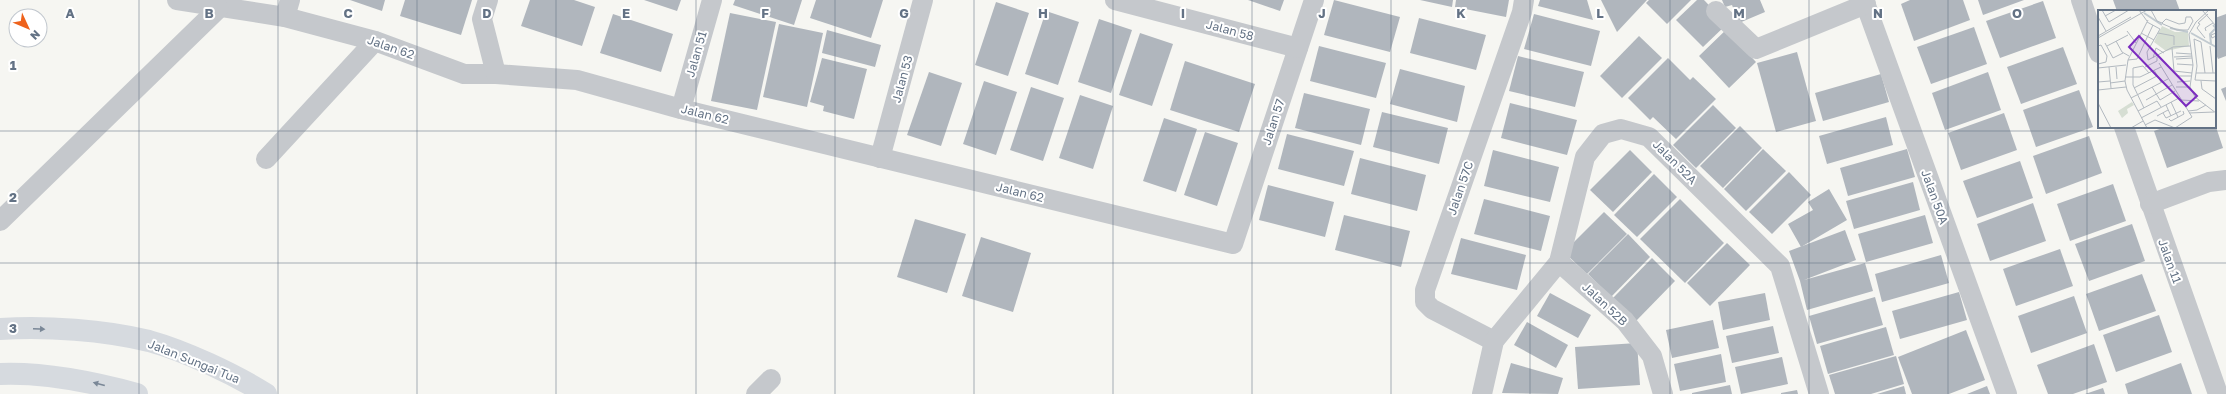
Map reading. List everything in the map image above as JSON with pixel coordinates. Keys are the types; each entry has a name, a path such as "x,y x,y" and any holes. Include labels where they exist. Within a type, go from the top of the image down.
{"main road":[{"name":"Jalan Sungai Tua","path":"0,329 92,332 149,341 196,359 250,384 266,394"},
{"path":"0,374 14,373 86,380 137,394"}],"street":[{"name":"Jalan 62","path":"177,0 219,8 287,9 464,74 496,74 577,80 880,158 1233,244"},
{"path":"488,0 482,19 496,74"},
{"name":"Jalan 51","path":"681,108 712,0"},
{"name":"Jalan 53","path":"880,158 923,0"},
{"name":"Jalan 58","path":"1116,0 1298,48"},
{"name":"Jalan 57","path":"1233,244 1314,0"},
{"name":"Jalan 57C","path":"1494,341 1432,309 1425,302 1425,290 1522,12 1524,0"},
{"path":"2081,0 2098,50"},
{"path":"1716,11 1756,49 1865,2"},
{"name":"Jalan 50A","path":"1865,2 2007,394"},
{"path":"0,221 219,8"},
{"path":"266,159 375,41"},
{"name":"Jalan 11","path":"2124,128 2218,394"},
{"name":"Jalan 52A","path":"1482,394 1494,341 1559,262 1585,157 1603,134 1621,129 1649,137 1780,266 1819,394"},
{"path":"2150,204 2209,182 2226,180"},
{"name":"Jalan 52B","path":"1559,262 1625,321 1652,356 1663,394"},
{"path":"756,394 771,379"}],"building":[{"path":"350,0 385,0 382,11"},
{"path":"405,0 472,0 461,35 400,16"},
{"path":"530,0 574,0 595,7 582,46 521,26"},
{"path":"644,0 681,0 677,11"},
{"path":"735,0 802,0 794,25 733,5"},
{"path":"816,0 883,0 871,38 810,18"},
{"path":"1248,0 1284,0 1280,11"},
{"path":"1334,0 1400,17 1390,52 1324,35"},
{"path":"1420,0 1453,0 1452,7"},
{"path":"1456,0 1509,0 1506,17 1455,7"},
{"path":"1540,0 1587,0 1593,20 1538,6"},
{"path":"1601,0 1647,0 1617,32"},
{"path":"1649,0 1691,0 1667,24 1646,3"},
{"path":"1697,0 1704,0 1727,24 1703,47 1676,20"},
{"path":"1722,0 1760,0 1765,12 1739,23 1732,5 1725,7"},
{"path":"1910,0 1963,0 1970,20 1914,41 1901,4"},
{"path":"1978,0 2024,0 1983,15"},
{"path":"2113,0 2176,0 2180,10 2117,10"},
{"path":"2043,1 2056,38 2000,58 1986,21"},
{"path":"996,2 1029,13 1008,76 975,65"},
{"path":"1046,11 1079,22 1058,85 1025,74"},
{"path":"730,13 776,22 757,110 711,101"},
{"path":"613,14 673,34 661,72 600,53"},
{"path":"1534,14 1600,31 1591,66 1524,49"},
{"path":"2226,14 2226,56 2218,59 2216,54 2216,18"},
{"path":"1419,18 1486,35 1476,70 1410,53"},
{"path":"1099,19 1132,30 1111,93 1078,82"},
{"path":"779,24 823,33 807,107 763,97"},
{"path":"1729,27 1739,44 1756,62 1729,88 1699,56"},
{"path":"1974,27 1987,64 1931,84 1917,47"},
{"path":"827,30 881,45 875,67 822,53"},
{"path":"1140,33 1173,44 1152,106 1119,95"},
{"path":"1639,36 1662,58 1622,98 1600,76"},
{"path":"1319,46 1386,63 1376,98 1310,81"},
{"path":"2063,47 2077,84 2021,104 2007,67"},
{"path":"1797,52 1816,121 1776,132 1757,63"},
{"path":"1518,56 1584,72 1575,107 1509,91"},
{"path":"822,58 867,69 854,119 823,111 824,106 810,102"},
{"path":"1668,58 1690,80 1693,77 1716,99 1676,139 1653,117 1650,120 1628,98"},
{"path":"1185,61 1255,84 1239,132 1170,110"},
{"path":"1400,69 1465,86 1457,122 1390,104"},
{"path":"929,72 962,83 941,146 907,135"},
{"path":"1988,72 2001,110 1945,130 1932,93"},
{"path":"1881,74 1889,102 1823,121 1815,93"},
{"path":"984,81 1017,92 996,155 963,144"},
{"path":"1031,87 1064,98 1043,161 1010,150"},
{"path":"2226,87 2226,101 2221,89"},
{"path":"2079,90 2093,127 2036,147 2023,110"},
{"path":"1304,93 1370,109 1361,145 1295,128"},
{"path":"1080,95 1113,106 1093,169 1059,158"},
{"path":"1510,103 1577,120 1567,155 1501,138"},
{"path":"1713,105 1736,128 1696,168 1673,145"},
{"path":"1382,112 1448,128 1439,164 1373,147"},
{"path":"2004,113 2017,150 1961,170 1948,133"},
{"path":"1886,117 1893,145 1827,164 1819,136"},
{"path":"1164,118 1197,129 1176,192 1143,181"},
{"path":"1740,126 1762,148 1723,188 1700,166"},
{"path":"2216,127 2223,148 2167,168 2154,131 2162,128"},
{"path":"1205,132 1238,143 1217,206 1184,195"},
{"path":"1287,134 1354,151 1344,186 1278,169"},
{"path":"2089,136 2102,173 2046,194 2033,156"},
{"path":"1763,149 1786,171 1746,211 1724,189"},
{"path":"1907,149 1915,177 1848,196 1840,168"},
{"path":"1493,150 1559,167 1550,202 1484,186"},
{"path":"1630,150 1652,172 1613,212 1590,190"},
{"path":"1360,158 1426,175 1417,211 1351,194"},
{"path":"2020,161 2033,198 1977,218 1963,181"},
{"path":"1789,172 1811,195 1772,234 1749,212"},
{"path":"1654,174 1677,197 1637,237 1614,215"},
{"path":"1913,182 1920,210 1854,229 1846,201"},
{"path":"2113,184 2126,221 2070,241 2057,204"},
{"path":"1268,185 1334,202 1325,237 1259,220"},
{"path":"1829,189 1847,220 1801,247 1788,224 1813,210 1808,202"},
{"path":"1484,199 1550,216 1541,251 1474,234"},
{"path":"1680,199 1724,243 1685,283 1640,239"},
{"path":"2033,203 2046,241 1990,261 1977,224"},
{"path":"1604,212 1627,234 1587,274 1564,252"},
{"path":"1344,215 1410,231 1401,267 1335,250"},
{"path":"1925,215 1933,243 1866,262 1858,234"},
{"path":"915,219 966,234 947,293 897,277"},
{"path":"2132,224 2145,261 2089,281 2075,244"},
{"path":"1845,230 1856,260 1804,280 1865,263 1873,291 1807,310 1800,281 1789,251"},
{"path":"1628,234 1650,257 1611,297 1588,274"},
{"path":"981,237 1031,253 1013,312 962,296"},
{"path":"1461,238 1526,255 1517,290 1451,274"},
{"path":"1727,243 1750,265 1710,306 1687,283"},
{"path":"2060,249 2073,286 2016,306 2003,269"},
{"path":"1941,255 1949,283 1882,302 1875,274"},
{"path":"1652,258 1675,281 1636,321 1613,298"},
{"path":"2142,274 2156,311 2099,331 2086,294"},
{"path":"1959,292 1967,320 1900,339 1892,311"},
{"path":"1550,293 1591,315 1578,338 1537,316"},
{"path":"1765,293 1770,320 1723,330 1718,302"},
{"path":"2074,296 2087,333 2031,353 2018,316"},
{"path":"1875,297 1883,325 1817,344 1809,316"},
{"path":"2159,315 2172,352 2116,372 2103,335"},
{"path":"1713,320 1719,348 1672,358 1666,330"},
{"path":"1527,322 1568,345 1556,368 1514,345"},
{"path":"1773,326 1779,353 1732,363 1726,336"},
{"path":"1886,327 1894,355 1828,374 1820,346"},
{"path":"1966,330 1985,380 1949,394 1912,394 1898,357"},
{"path":"1637,343 1640,385 1578,389 1575,347"},
{"path":"2094,344 2107,382 2073,394 2048,394 2037,365"},
{"path":"1721,354 1726,382 1680,391 1674,364"},
{"path":"1896,356 1904,384 1871,394 1835,394 1829,375"},
{"path":"1782,357 1788,384 1741,394 1735,367"},
{"path":"1511,363 1563,378 1558,394 1502,393"},
{"path":"2181,363 2192,394 2128,394 2125,384"},
{"path":"1730,385 1732,394 1692,394 1692,393"},
{"path":"1904,386 1906,394 1877,394"},
{"path":"1987,386 1990,394 1967,394"},
{"path":"2103,388 2105,394 2085,394"},
{"path":"1797,390 1798,394 1781,394 1781,393"}]}
